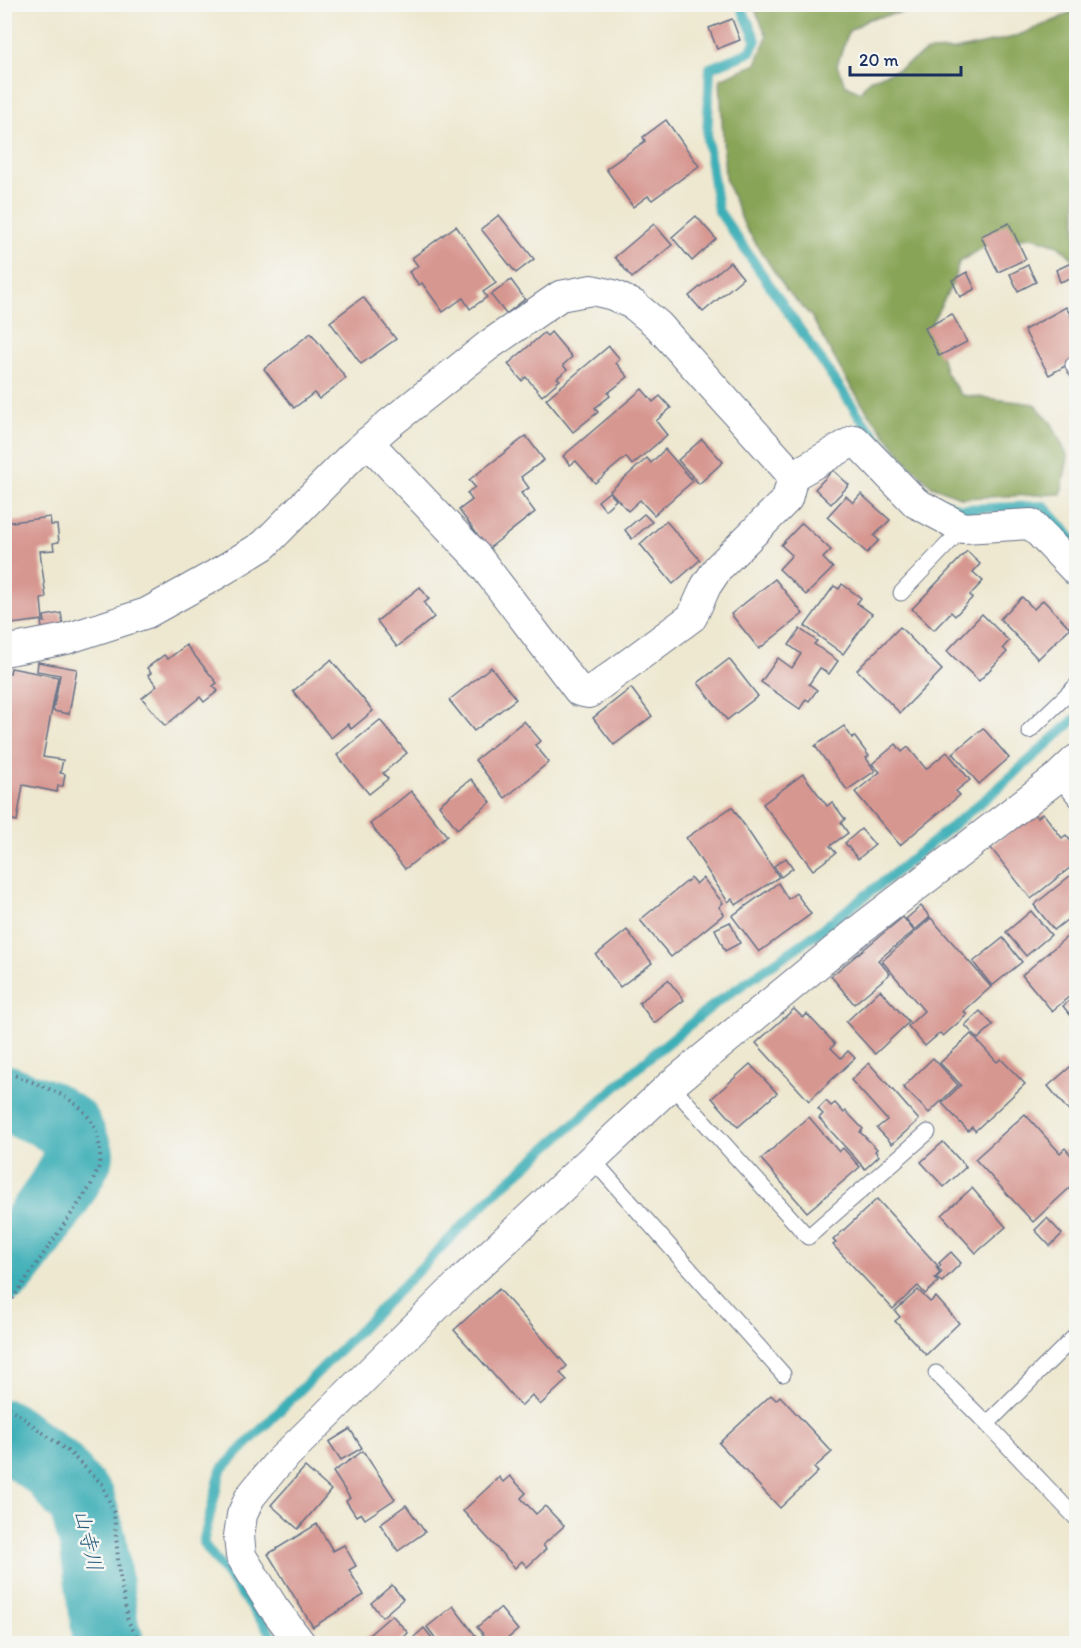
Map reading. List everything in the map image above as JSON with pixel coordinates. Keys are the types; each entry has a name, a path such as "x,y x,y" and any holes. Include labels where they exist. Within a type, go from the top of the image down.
{"street":[{"path":"4,651 66,639 147,613 264,546 352,456 389,424 489,345 560,296 592,290 614,295 634,305 658,325 793,476"},
{"path":"368,442 478,558 579,691 589,693 692,617 706,586 718,568 787,499 793,476 855,440 916,503 963,528 1031,524 1077,571"},
{"path":"301,1644 273,1607 241,1556 239,1536 242,1515 250,1497 276,1465 464,1279 671,1085 863,927 1070,778"}],"lane":[{"path":"901,593 963,528"},
{"path":"1029,731 1077,686"},
{"path":"671,1085 808,1238 928,1132"},
{"path":"592,1159 783,1374"},
{"path":"987,1424 1077,1335"},
{"path":"936,1373 1073,1507"}],"path":[{"path":"4,1071 60,1094 83,1110 96,1130 100,1149 99,1166 90,1187 4,1311"},
{"path":"4,1404 69,1452 102,1484 114,1513 119,1571 128,1621 141,1644"}],"green space":[{"path":"753,5 925,5 905,12 869,19 849,31 837,65 845,84 860,92 869,80 899,69 927,51 955,50 1014,37 1076,9 1076,267 1073,259 1058,245 1032,237 995,240 959,262 953,283 932,322 946,373 961,395 1035,404 1052,424 1068,457 1061,494 962,498 932,486 909,464 867,411 846,379 811,316 787,291 745,227 725,178 720,79 756,64 767,36"}],"building":[{"path":"732,19 740,40 717,49 709,28"},
{"path":"666,120 699,166 652,200 648,196 633,207 606,169 645,141 643,137"},
{"path":"499,215 534,259 516,273 481,229"},
{"path":"696,216 716,239 692,261 672,237"},
{"path":"1009,223 1026,259 998,272 981,236"},
{"path":"654,224 672,245 632,278 615,257"},
{"path":"456,226 496,283 483,292 487,297 470,309 463,298 443,312 422,283 419,285 409,272 418,266 412,258"},
{"path":"730,262 743,278 703,312 689,296"},
{"path":"1071,263 1076,276 1060,282 1056,270"},
{"path":"1028,265 1036,282 1018,291 1010,274"},
{"path":"967,272 975,289 960,297 952,280"},
{"path":"511,280 525,299 506,314 491,295"},
{"path":"363,297 396,339 361,364 330,322"},
{"path":"1066,307 1076,326 1076,360 1049,375 1024,330"},
{"path":"952,314 967,342 939,356 925,328"},
{"path":"551,332 572,357 563,365 567,370 557,378 560,380 542,396 526,377 522,381 508,364 544,333 547,336"},
{"path":"311,333 346,378 319,399 314,393 294,408 264,369"},
{"path":"609,346 620,359 616,363 628,377 608,393 610,396 595,408 598,412 573,432 546,399"},
{"path":"642,389 653,402 660,396 671,408 656,421 667,435 632,465 626,457 595,483 576,461 570,465 563,456"},
{"path":"526,436 544,460 521,477 529,488 521,493 535,512 488,549 459,510 472,500 467,493 475,487 469,480"},
{"path":"702,439 723,462 699,484 678,460"},
{"path":"665,449 693,481 654,515 640,500 628,511 610,491 647,458 651,463"},
{"path":"833,470 849,485 831,504 815,489"},
{"path":"609,492 616,500 605,510 598,501"},
{"path":"861,494 890,520 874,536 879,540 867,553 827,517 846,496 853,503"},
{"path":"644,514 652,522 632,539 625,530"},
{"path":"50,517 51,525 57,525 59,542 53,543 54,550 40,551 46,598 41,599 43,620 4,625 4,523"},
{"path":"666,521 700,560 673,584 640,544"},
{"path":"802,523 831,550 823,558 833,568 806,595 779,569 792,555 781,545"},
{"path":"967,551 980,564 973,572 983,581 970,595 972,598 955,616 951,612 934,630 912,609"},
{"path":"775,579 803,614 759,649 731,614"},
{"path":"842,584 861,598 857,603 872,614 843,654 805,626 834,586 839,589"},
{"path":"420,587 429,599 424,603 434,617 397,647 377,621"},
{"path":"1022,597 1034,609 1043,600 1070,628 1038,659 1000,619"},
{"path":"61,613 64,631 43,635 41,622 45,622 44,616"},
{"path":"982,614 1009,641 1003,648 1007,652 979,681 947,651"},
{"path":"900,627 942,670 900,713 857,670"},
{"path":"800,629 817,641 814,644 838,661 829,674 820,668 809,684 817,690 809,701 806,699 800,709 761,682 778,658 792,668 801,654 789,645"},
{"path":"186,645 217,683 213,686 218,691 204,702 200,697 165,726 142,698 157,686 148,675 151,673 147,668 164,655 168,659"},
{"path":"729,659 758,696 727,720 698,683"},
{"path":"331,660 373,711 351,729 348,724 331,738 293,691"},
{"path":"38,662 77,669 69,714 53,711 60,675 37,671"},
{"path":"491,667 516,699 474,731 449,700"},
{"path":"11,668 58,677 43,757 63,760 60,773 65,774 63,786 58,786 57,792 23,785 17,821 4,818 4,673 10,673"},
{"path":"631,688 652,716 614,745 593,718"},
{"path":"380,720 407,753 383,773 388,779 369,794 337,755"},
{"path":"524,721 541,741 535,745 549,762 505,798 475,760"},
{"path":"844,726 869,756 866,758 875,771 847,790 815,746"},
{"path":"983,728 1009,758 979,784 953,753"},
{"path":"896,744 902,752 908,747 926,769 947,752 970,780 956,791 960,795 900,845 855,792 880,772 872,764"},
{"path":"803,774 827,806 832,802 845,819 841,823 848,833 830,846 836,853 813,870 763,804"},
{"path":"471,779 491,802 457,829 439,805"},
{"path":"411,791 447,836 405,869 370,824"},
{"path":"732,807 779,877 736,905 732,899 728,902 686,838"},
{"path":"1034,813 1037,818 1043,813 1062,838 1066,835 1076,848 1076,863 1031,899 990,847"},
{"path":"861,829 875,845 858,859 845,843"},
{"path":"786,858 793,868 781,877 774,866"},
{"path":"1076,871 1076,913 1054,930 1034,905"},
{"path":"691,878 696,884 703,878 723,903 719,907 724,914 671,957 640,920"},
{"path":"778,883 788,899 796,893 811,914 759,952 732,916"},
{"path":"921,906 930,917 915,930 906,919"},
{"path":"1031,911 1051,935 1026,956 1006,932"},
{"path":"903,917 914,931 878,960 890,974 854,1004 831,976"},
{"path":"931,918 991,987 964,1011 967,1015 943,1036 940,1033 925,1046 908,1026 924,1011 882,961"},
{"path":"730,922 740,943 725,951 715,929"},
{"path":"1076,929 1076,991 1052,1011 1022,975"},
{"path":"627,930 652,963 620,987 596,955"},
{"path":"1003,938 1022,962 992,986 973,962"},
{"path":"668,980 684,1000 654,1023 639,1003"},
{"path":"880,990 909,1022 875,1054 846,1022"},
{"path":"1076,995 1076,1022 1063,1006"},
{"path":"794,1009 803,1018 807,1014 835,1044 831,1048 841,1058 848,1051 855,1058 809,1101 756,1043"},
{"path":"980,1011 993,1025 978,1039 965,1025"},
{"path":"971,1034 997,1062 1001,1059 1025,1084 975,1131 972,1127 968,1131 942,1103 961,1085 940,1063"},
{"path":"933,1058 958,1085 929,1113 903,1087"},
{"path":"1076,1062 1076,1120 1048,1086"},
{"path":"869,1063 919,1120 892,1144 877,1128 887,1120 851,1080"},
{"path":"750,1064 777,1093 738,1127 712,1098"},
{"path":"826,1101 831,1106 835,1103 844,1113 846,1111 863,1129 860,1132 877,1149 875,1151 879,1156 865,1169 819,1118 823,1114 818,1109"},
{"path":"1025,1114 1060,1153 1065,1148 1076,1161 1076,1182 1033,1222 975,1159"},
{"path":"809,1117 839,1152 843,1148 860,1167 807,1212 761,1159"},
{"path":"943,1142 966,1167 944,1187 921,1162"},
{"path":"972,1188 1006,1227 976,1253 942,1215"},
{"path":"877,1199 938,1266 936,1267 940,1273 935,1278 938,1282 925,1294 918,1286 893,1309 833,1245 836,1243 833,1240"},
{"path":"1047,1218 1062,1234 1050,1246 1035,1230"},
{"path":"951,1252 961,1263 942,1282 936,1278 942,1272 938,1268 941,1265 939,1263"},
{"path":"499,1289 567,1366 560,1373 567,1380 540,1405 532,1395 521,1406 454,1330"},
{"path":"918,1290 930,1302 936,1297 959,1323 926,1355 895,1321 900,1317 895,1311"},
{"path":"771,1395 776,1400 780,1396 832,1452 814,1468 818,1472 780,1508 719,1443"},
{"path":"350,1429 362,1448 341,1460 329,1442"},
{"path":"363,1451 395,1499 365,1519 361,1513 356,1516 346,1501 350,1498 333,1472"},
{"path":"305,1467 331,1490 298,1529 271,1505"},
{"path":"510,1476 526,1493 521,1498 536,1514 545,1506 564,1526 543,1545 546,1549 527,1567 522,1561 515,1568 463,1511 499,1477 503,1482"},
{"path":"406,1505 425,1532 398,1551 380,1524"},
{"path":"317,1524 333,1551 344,1545 356,1566 349,1570 364,1595 313,1627 268,1554"},
{"path":"392,1585 403,1599 382,1617 371,1603"},
{"path":"453,1606 482,1644 440,1644 427,1627"},
{"path":"500,1608 518,1630 501,1644 491,1644 477,1627"},
{"path":"392,1615 408,1633 397,1644 366,1644 363,1640"},
{"path":"424,1628 433,1639 428,1644 419,1644 414,1637"}],"waterway":[{"path":"740,4 756,40 750,52 710,68 707,138 718,210 864,423 912,478"},
{"path":"945,503 960,509 1044,506 1076,543"},
{"path":"279,1644 203,1543 221,1470 495,1193 651,1056 716,1003 816,934 892,875 995,791 1076,718"},
{"name":"山寺川","path":"4,1098 47,1114 68,1128 80,1154 55,1199 4,1269"},
{"name":"山寺川","path":"4,1433 52,1468 82,1503 93,1542 106,1634 111,1644"}]}
